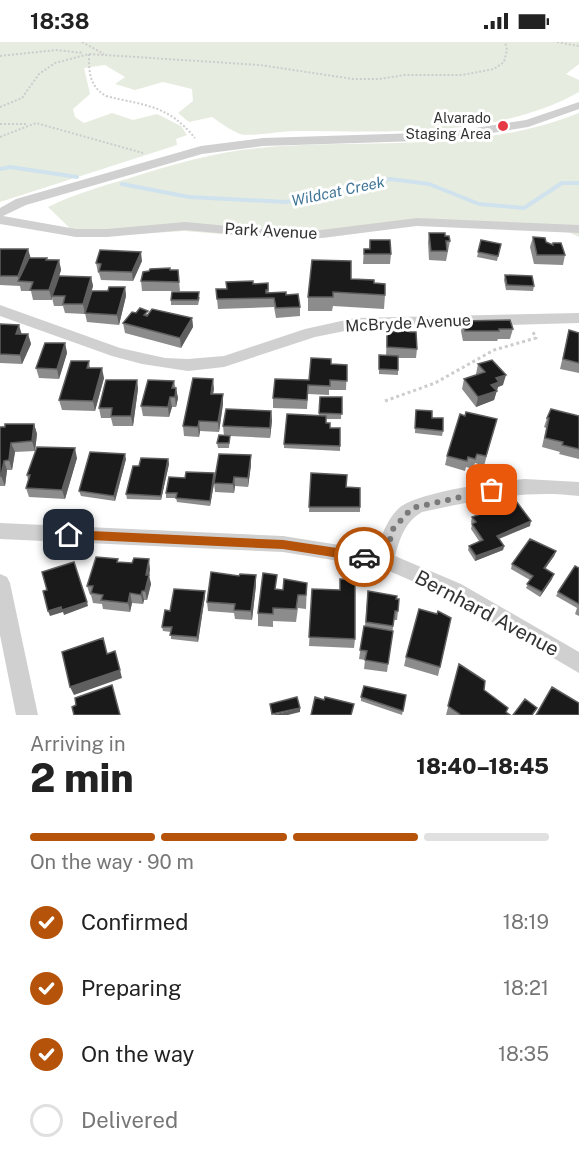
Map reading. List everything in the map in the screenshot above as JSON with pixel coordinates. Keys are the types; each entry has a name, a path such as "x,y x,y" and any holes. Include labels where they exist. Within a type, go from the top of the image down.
{"street":[{"path":"0,213 72,194 75,188 201,150 263,142 450,136 528,123 579,105"},
{"path":"29,225 31,204"},
{"name":"Park Avenue","path":"0,220 76,233 107,233 185,226 284,235 321,234 417,222 579,229"},
{"name":"McBryde Avenue","path":"0,310 90,343 147,360 187,365 208,364 238,358 328,328 395,321 579,318"},
{"path":"384,561 393,529 412,508 468,494 515,486 561,486 579,489"},
{"name":"Bernhard Avenue","path":"0,531 283,544 384,561 454,590 579,663"},
{"path":"0,583 27,715"}],"path":[{"path":"82,42 105,55"},
{"path":"0,56 56,51 260,64 338,78 379,79 405,75 462,75 494,69 504,62 507,50 505,42"},
{"path":"557,42 579,46"},
{"path":"0,107 22,98 39,74 55,63 89,54"},
{"path":"89,54 88,69 91,85 103,95 156,107 181,121 197,141 201,150"},
{"path":"0,124 36,123 165,159"},
{"path":"0,137 36,123"},
{"path":"385,401 435,383 494,350 536,338 521,319"}],"shaded area":[{"path":"0,42 579,42 579,64 566,74 579,80 579,92 546,107 512,118 477,125 404,131 295,131 245,135 212,117 189,122 178,113 193,101 192,89 163,82 135,90 115,84 125,77 105,65 84,68 90,94 73,109 75,117 84,123 112,113 133,120 157,114 181,126 187,135 176,139 177,145 0,202"},
{"path":"579,113 579,237 562,229 417,225 324,238 283,239 184,231 106,236 77,235 48,207 68,198 164,167 232,151 268,147 464,139 541,126"}],"building":[{"path":"429,233 445,233 445,236 449,236 450,241 446,241 447,251 431,251"},
{"path":"533,237 545,238 546,242 553,245 553,243 561,243 565,255 537,255"},
{"path":"370,240 390,240 391,254 364,254 364,249 370,249"},
{"path":"481,240 501,244 498,256 478,252"},
{"path":"0,249 28,249 18,276 0,276"},
{"path":"100,250 141,252 132,272 99,271 101,264 96,263"},
{"path":"29,258 59,260 49,290 30,290 33,282 18,281"},
{"path":"312,260 351,261 351,279 374,280 374,283 385,284 385,295 333,292 333,297 308,297"},
{"path":"170,268 170,270 178,270 179,282 141,281 143,272 150,269"},
{"path":"505,275 532,276 534,286 507,285"},
{"path":"59,276 91,277 83,304 63,304 65,296 52,296"},
{"path":"253,281 253,284 268,283 266,293 298,294 300,307 276,308 274,298 217,299 216,289 227,289 226,282"},
{"path":"109,287 125,287 117,315 85,313 92,291 108,291"},
{"path":"172,292 199,292 198,300 171,300"},
{"path":"140,308 148,311 144,315 147,316 152,309 192,318 180,338 123,323 132,312 136,313"},
{"path":"510,320 513,329 499,329 499,331 465,331 463,321"},
{"path":"0,324 19,325 16,334 28,334 20,355 0,354"},
{"path":"400,329 410,329 410,332 416,332 417,349 387,347 387,331 400,332"},
{"path":"569,330 579,333 579,363 563,359"},
{"path":"45,343 65,343 57,369 36,368"},
{"path":"379,355 398,356 398,370 379,369"},
{"path":"311,358 331,359 331,364 347,365 347,381 330,380 330,386 308,385 307,400 273,398 275,379 309,380"},
{"path":"492,360 506,375 496,378 499,382 491,385 497,391 478,397 464,379 485,372 478,364"},
{"path":"71,361 89,361 87,368 102,368 93,401 59,400"},
{"path":"193,378 213,379 211,394 223,394 218,422 199,421 198,427 183,426"},
{"path":"106,380 137,380 131,416 111,416 112,408 99,408"},
{"path":"148,380 174,381 172,388 176,388 175,397 170,397 168,407 141,406"},
{"path":"320,397 342,397 342,414 319,413"},
{"path":"226,409 271,411 270,428 223,426"},
{"path":"551,409 579,416 579,449 545,438 549,418 547,418"},
{"path":"416,410 432,411 432,418 443,418 443,431 415,428"},
{"path":"466,412 497,419 486,456 477,454 475,459 468,457 467,461 447,456 460,414 465,416"},
{"path":"287,414 326,416 326,423 330,423 330,428 340,428 340,446 284,444"},
{"path":"5,424 34,424 32,441 11,443 9,460 4,461 0,476 0,427 5,427"},
{"path":"219,435 230,436 229,443 217,443"},
{"path":"37,447 75,448 62,490 26,488 30,475 27,475"},
{"path":"90,452 125,454 114,496 79,491"},
{"path":"219,454 251,455 248,478 234,477 233,484 214,483"},
{"path":"141,458 168,459 161,496 126,494 133,466 139,466"},
{"path":"186,472 214,473 210,501 176,498 177,493 166,493 169,477 185,478"},
{"path":"311,473 347,475 346,487 360,488 360,507 309,507"},
{"path":"516,501 531,521 497,536 504,546 476,556 469,546 483,540 472,524 476,522 472,517"},
{"path":"530,539 556,551 544,568 554,574 542,592 527,584 533,576 512,564"},
{"path":"96,557 132,563 134,558 149,559 146,575 149,575 145,591 142,591 141,595 130,593 128,603 101,600 103,595 91,593 93,586 87,586"},
{"path":"74,562 87,602 62,610 61,607 48,611 43,591 47,590 42,572"},
{"path":"575,566 579,568 579,604 558,592"},
{"path":"211,572 239,576 240,574 256,575 251,611 234,610 235,604 207,602"},
{"path":"263,573 277,575 275,589 283,590 284,579 307,583 306,595 298,595 296,609 273,608 273,614 258,613"},
{"path":"340,579 355,580 355,639 309,637 312,589 340,590"},
{"path":"174,589 205,591 197,637 170,635 172,627 162,627 165,610 170,611"},
{"path":"368,591 397,596 398,611 395,611 393,626 366,622"},
{"path":"419,609 437,614 438,611 451,618 440,667 406,657"},
{"path":"364,626 393,631 388,664 365,660 367,651 360,650"},
{"path":"103,638 107,654 115,651 120,670 70,687 62,652"},
{"path":"459,664 485,681 484,690 508,708 506,712 510,715 461,715 448,706"},
{"path":"112,685 120,715 74,715 72,707 76,705 75,698"},
{"path":"364,686 406,695 403,711 361,697"},
{"path":"552,687 579,703 579,715 536,715"},
{"path":"297,697 300,708 272,714 270,704"},
{"path":"315,697 354,704 351,715 311,715"},
{"path":"525,699 537,708 532,715 513,715"}],"waterway":[{"name":"Wildcat Creek","path":"0,169 10,167 77,177"},
{"name":"Wildcat Creek","path":"122,184 189,197 286,202 328,195 359,184 390,179 429,184 479,204 524,208 562,183 579,183"}],"way so far":[{"path":"364,557 384,561 393,529 412,508 492,490"}],"place":[{"name":"Alvarado Staging Area","path":"503,126"}],"route":[{"path":"69,535 283,544 364,557"}]}
